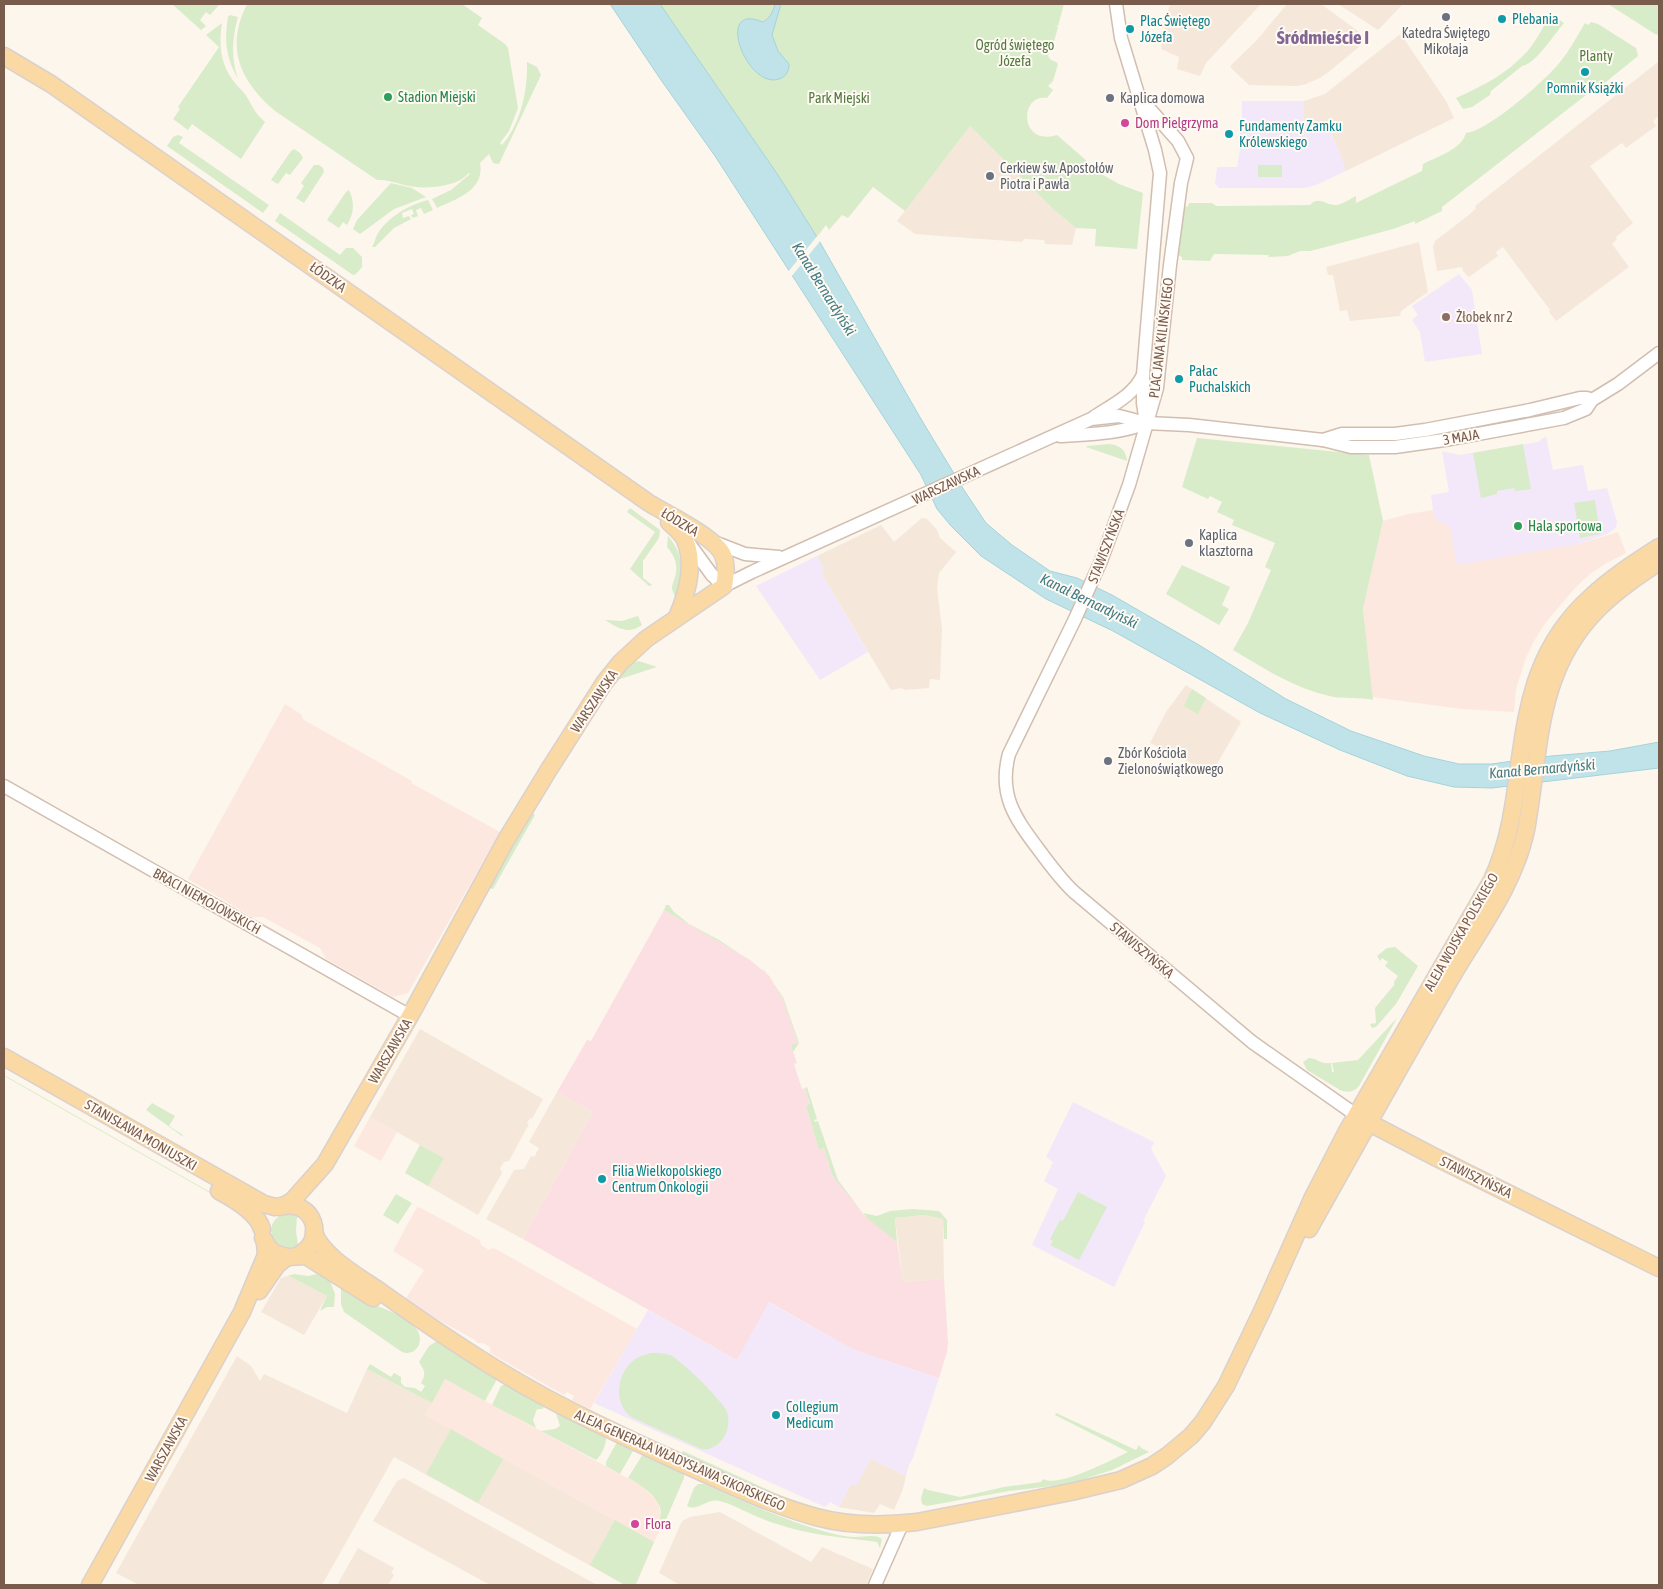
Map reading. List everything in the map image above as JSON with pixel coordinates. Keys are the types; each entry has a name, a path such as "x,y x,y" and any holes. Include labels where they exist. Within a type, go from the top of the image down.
{"main road":[{"name":"ŁÓDZKA","path":"4,56 51,84 649,503 711,541"},
{"name":"ŁÓDZKA","path":"649,503 685,538"},
{"path":"676,617 685,597 690,577 690,560 685,538"},
{"path":"711,541 720,550 724,561 724,586"},
{"name":"ALEJA WOJSKA POLSKIEGO","path":"1362,1119 1492,880 1506,845 1529,701 1539,670 1552,644 1569,620 1602,586 1659,547"},
{"name":"ALEJA WOJSKA POLSKIEGO","path":"1362,1119 1453,975 1507,886 1517,864 1524,840 1531,801 1545,702 1554,675 1565,652 1580,630 1611,597 1659,562"},
{"name":"WARSZAWSKA","path":"309,1215 309,1203 325,1164 410,1016 506,840 604,684 634,648 676,617 724,586"},
{"name":"STANISŁAWA MONIUSZKI","path":"4,1057 264,1204 275,1207 283,1206"},
{"name":"STANISŁAWA MONIUSZKI","path":"4,1068 226,1195 257,1219 264,1236"},
{"name":"STAWISZYŃSKA","path":"1362,1119 1659,1268"},
{"name":"ALEJA GENERAŁA WŁADYSŁAWA SIKORSKIEGO","path":"314,1232 319,1243 334,1258 419,1319 544,1397 622,1436 791,1510 835,1522 871,1525 902,1524 1099,1486 1136,1474 1152,1466 1180,1447 1203,1422 1226,1386 1263,1309 1362,1119"},
{"name":"WARSZAWSKA","path":"283,1206 292,1200 325,1164"},
{"path":"283,1206 299,1207 309,1215 313,1223 314,1232 310,1245 304,1252 291,1256 274,1253 264,1236 267,1217 273,1210 283,1206"},
{"name":"WARSZAWSKA","path":"90,1585 242,1312 266,1255 264,1236"},
{"name":"WARSZAWSKA","path":"242,1312 260,1290 276,1265 291,1256"},
{"name":"ALEJA GENERAŁA WŁADYSŁAWA SIKORSKIEGO","path":"291,1256 306,1256 365,1294 419,1319"}],"street":[{"path":"1116,4 1121,38 1139,97"},
{"name":"PLAC JANA KILIŃSKIEGO","path":"1139,97 1160,173 1142,375 1146,423"},
{"name":"PLAC JANA KILIŃSKIEGO","path":"1139,97 1182,146 1187,158 1181,183 1170,265 1158,382 1155,399 1146,423"},
{"name":"3 MAJA","path":"1146,423 1189,425 1323,440 1342,434 1405,433 1525,411 1580,398 1592,400 1618,384 1659,353"},
{"path":"1091,419 1126,396 1135,387 1142,375"},
{"name":"WARSZAWSKA","path":"724,586 784,557 1091,419 1119,416 1146,423"},
{"name":"WARSZAWSKA","path":"1050,437 1117,432 1129,430 1146,423"},
{"name":"STAWISZYŃSKA","path":"1146,423 1128,485 1097,569 1009,754 1005,781 1008,801 1015,816 1051,866 1074,892 1252,1042 1362,1119"},
{"path":"685,538 712,575 724,586"},
{"path":"711,541 744,554 784,557"},
{"name":"BRACI NIEMOJOWSKICH","path":"4,786 410,1016"},
{"path":"876,1585 902,1524"}],"shaded area":[{"path":"1170,4 1261,4 1206,63 1200,76 1177,69 1179,57 1161,49"},
{"path":"1287,4 1321,4 1366,37 1366,41 1320,78 1306,84 1297,86 1249,85 1231,68 1231,65 1256,41"},
{"path":"1338,4 1403,4 1378,30"},
{"path":"1399,35 1402,36 1446,101 1454,118 1346,171 1332,135 1324,132 1323,129 1304,134 1304,101 1325,94"},
{"path":"1658,62 1659,116 1653,121 1656,126 1626,148 1622,143 1590,166 1633,223 1616,237 1617,239 1612,244 1629,267 1556,321 1549,312 1550,310 1503,247 1496,252 1498,256 1469,277 1462,267 1437,271 1433,247 1435,241 1470,214 1476,208 1475,206"},
{"path":"1242,101 1304,101 1304,133 1323,129 1324,132 1329,131 1337,145 1346,171 1305,188 1219,188 1215,184 1217,167 1237,167 1240,149 1240,130 1242,129"},
{"path":"970,126 1053,209 1076,228 1072,245 1045,244 1044,240 1024,239 1022,242 915,234 897,221"},
{"path":"1419,242 1428,292 1401,311 1400,316 1350,321 1347,310 1340,311 1333,275 1328,275 1326,267"},
{"name":"Żłobek nr 2","path":"1459,274 1472,290 1482,354 1425,362 1420,332 1412,320 1418,315 1412,306"},
{"path":"1546,436 1553,470 1583,465 1588,491 1607,488 1617,522 1616,528 1607,534 1578,544 1457,565 1450,527 1435,519 1431,495 1449,492 1442,451 1459,455 1538,442"},
{"path":"1433,510 1435,519 1578,544 1618,532 1626,553 1590,574 1576,587 1546,622 1534,641 1526,658 1516,689 1514,712 1462,709 1372,697 1363,609 1383,521"},
{"path":"922,518 927,519 937,530 940,538 956,552 939,573 937,588 942,629 940,680 930,679 929,688 891,690 821,573 824,571 817,556 881,525 894,542"},
{"path":"817,556 825,571 821,573 868,652 820,680 756,586"},
{"path":"1186,685 1241,722 1212,773 1150,743 1166,712"},
{"path":"285,704 301,714 304,720 412,781 411,783 500,832 408,993 393,997 326,959 320,948 263,917 252,917 188,879"},
{"path":"664,910 750,960 769,976 782,997 798,1043 791,1046 797,1063 794,1064 802,1089 805,1088 810,1105 806,1106 819,1150 824,1148 832,1174 864,1215 897,1242 903,1282 944,1279 948,1343 939,1378 854,1350 769,1302 737,1360 523,1239 593,1112 557,1092 587,1040 591,1041"},
{"path":"420,1029 543,1099 532,1119 530,1118 527,1123 529,1124 509,1161 504,1162 500,1168 502,1173 478,1215 428,1186 443,1158 370,1117"},
{"path":"557,1092 593,1112 523,1239 486,1219 514,1170 524,1169 531,1156 534,1157 539,1148 529,1142"},
{"path":"1073,1102 1154,1142 1151,1149 1166,1176 1143,1221 1145,1222 1114,1287 1032,1245 1058,1189 1044,1181 1053,1162 1046,1157"},
{"path":"370,1117 397,1132 381,1161 354,1146"},
{"path":"417,1207 480,1240 481,1245 489,1250 496,1249 637,1329 590,1409 572,1400 574,1396 567,1392 564,1395 490,1353 490,1347 483,1343 478,1343 417,1308 406,1298 424,1270 393,1251"},
{"path":"924,1215 943,1219 944,1279 903,1282 895,1218"},
{"path":"289,1276 327,1296 304,1335 261,1312 281,1278"},
{"path":"768,1302 854,1350 939,1378 906,1476 871,1459 856,1486 851,1484 839,1507 830,1502 825,1507 594,1403 648,1310 737,1360"},
{"path":"237,1356 251,1366 260,1381 264,1374 347,1413 367,1369 432,1403 426,1415 654,1542 636,1585 625,1585 394,1457 322,1585 139,1585 116,1573"},
{"path":"445,1379 642,1486 658,1502 661,1518 657,1527 660,1530 654,1542 425,1415"},
{"path":"871,1459 906,1476 894,1510 880,1504 874,1513 839,1507 851,1484 856,1485"},
{"path":"404,1478 597,1585 490,1585 373,1521 397,1481"},
{"path":"720,1512 811,1562 822,1547 873,1569 866,1585 680,1585 659,1573 682,1521 690,1517"},
{"path":"358,1548 394,1568 391,1573 394,1575 388,1585 337,1585"}],"green space":[{"path":"172,4 220,4 210,15 206,12 200,20 206,26 201,30"},
{"name":"Stadion Miejski","path":"247,4 462,4 482,18 478,25 508,48 518,108 509,131 500,143 502,145 509,137 519,117 525,95 527,62 537,67 541,75 499,164 493,163 489,154 480,163 478,180 474,187 461,197 437,208 432,199 451,190 469,173 456,182 444,186 416,187 377,180 275,111 263,100 245,76 237,49 240,20"},
{"name":"Park Miejski","path":"660,4 1064,4 1058,26 1054,25 1058,27 1048,56 1058,64 1053,81 1048,86 1053,90 1047,98 1038,99 1031,103 1027,119 1035,134 1045,137 1057,135 1103,175 1119,184 1143,193 1137,249 1095,246 1096,229 1076,228 1053,209 970,126 905,211 873,187 848,218 842,215 829,230 826,225 817,237 778,175"},
{"name":"Planty","path":"1608,4 1659,4 1659,35 1655,34"},
{"path":"1550,14 1564,23 1539,55 1491,91 1490,95 1472,107 1463,109 1456,98 1487,83 1514,65 1533,44"},
{"path":"230,15 238,17 233,48 234,64 238,79 231,64 226,41 228,17"},
{"name":"Planty","path":"1591,22 1598,24 1636,48 1638,56 1442,207 1442,211 1415,224 1415,221 1393,229 1310,251 1300,251 1288,256 1268,257 1269,255 1214,254 1210,261 1182,260 1182,257 1177,255 1184,207 1188,206 1189,203 1212,203 1216,206 1310,205 1313,202 1320,201 1337,205 1356,196 1356,203 1422,171 1423,164 1454,148 1466,133 1488,124 1530,92 1560,62 1585,23 1588,25"},
{"path":"222,23 221,51 224,64 233,81 265,122 241,159 192,124 188,130 173,119 180,109 178,107 219,47 206,35"},
{"path":"178,135 183,137 179,143 269,205 263,213 167,146 173,137"},
{"path":"294,149 303,158 290,175 286,173 278,184 271,180 291,151"},
{"path":"314,165 319,165 323,168 324,172 304,203 296,198 304,186 301,183"},
{"path":"1258,165 1282,165 1282,177 1258,177"},
{"path":"391,183 412,188 426,197 394,209 360,234 353,229 357,220"},
{"path":"349,190 353,203 351,217 347,225 343,222 339,228 327,220"},
{"path":"428,200 433,210 424,214 421,208 416,210 418,216 413,218 411,215 414,214 412,209 402,213 403,218 409,216 411,219 394,228 375,247 372,247 381,229 393,217 413,205"},
{"path":"280,213 340,255 346,248 353,248 362,257 362,267 353,275 275,221"},
{"path":"1197,438 1369,455 1383,521 1363,609 1373,700 1320,694 1282,678 1233,650 1248,623 1271,570 1265,567 1275,543 1232,525 1234,520 1217,512 1222,502 1210,496 1208,499 1182,487"},
{"path":"1109,444 1122,449 1127,461 1086,447"},
{"path":"1523,444 1531,489 1515,491 1514,488 1497,491 1497,494 1481,498 1473,453"},
{"path":"1595,500 1600,534 1580,538 1574,503"},
{"path":"630,508 660,530 659,538 643,561 643,578 652,585 649,586 630,569 655,532 627,512"},
{"path":"668,536 677,550 681,565 680,581 675,597 672,589 676,564 674,557 667,547"},
{"path":"1182,565 1230,587 1222,605 1229,609 1219,625 1166,594"},
{"path":"638,616 642,625 632,630 619,628 605,620 622,621"},
{"path":"639,661 657,667 617,680 632,663"},
{"path":"1192,689 1206,698 1198,714 1184,706"},
{"path":"532,812 535,815 493,889 490,888 490,886"},
{"path":"666,905 669,905 674,912 689,924 740,954 664,910"},
{"path":"1395,947 1418,966 1396,1004 1376,1027 1372,1028 1370,1024 1376,1023 1375,1008 1394,985 1398,976 1385,966 1388,962 1382,958 1380,961 1377,956 1387,948"},
{"path":"774,983 783,997 799,1043 793,1052 791,1045 798,1043 782,997"},
{"path":"1397,1018 1355,1090 1348,1092 1340,1090 1307,1070 1303,1062 1309,1058 1324,1063 1331,1063 1332,1072 1334,1072 1332,1063 1358,1060"},
{"path":"4,1076 217,1196 217,1197"},
{"path":"807,1087 817,1119 814,1120 815,1122 818,1121 838,1180 862,1212 832,1174 824,1148 819,1150 806,1106 810,1104 805,1088"},
{"path":"152,1103 175,1116 169,1126 182,1136 146,1110"},
{"path":"420,1145 444,1158 428,1186 405,1173"},
{"path":"1078,1192 1107,1207 1079,1260 1050,1245 1053,1241 1050,1239 1060,1220 1063,1221"},
{"path":"396,1194 412,1203 398,1224 383,1215"},
{"path":"913,1209 939,1211 947,1220 947,1239 944,1239 943,1219 924,1215 895,1218 897,1242 863,1213 877,1216 890,1211"},
{"path":"286,1213 297,1216 296,1231 298,1245 288,1248 276,1244 271,1230 277,1218"},
{"path":"294,1274 308,1276 317,1274 330,1281 335,1294 334,1307 327,1307 320,1311 327,1296 289,1276 281,1278"},
{"path":"341,1288 370,1306 371,1304 390,1311 408,1320 419,1334 418,1347 411,1352 402,1352 344,1312 341,1304"},
{"path":"437,1341 441,1341 495,1377 496,1381 485,1401 445,1379 432,1403 367,1369 370,1364 391,1377 394,1373 401,1377 401,1383 405,1387 415,1388 421,1392 425,1386 421,1383 424,1374 419,1362 429,1346"},
{"path":"651,1353 668,1354 675,1358 701,1381 724,1407 728,1416 728,1427 725,1435 717,1445 709,1449 701,1449 633,1418 627,1413 622,1406 619,1390 623,1374 635,1359"},
{"path":"507,1383 547,1404 542,1409 537,1409 533,1420 536,1428 492,1405 501,1386"},
{"path":"557,1410 606,1436 606,1443 596,1460 541,1431 555,1429 560,1426 556,1413"},
{"path":"1056,1413 1136,1450 1139,1445 1149,1452 1112,1470 1069,1484 1009,1491 927,1506 922,1504 921,1498 924,1488 960,1497 1004,1487 1041,1482 1043,1479 1051,1481 1061,1480 1085,1472 1128,1452 1055,1415"},
{"path":"451,1429 503,1459 478,1503 426,1474"},
{"path":"617,1442 632,1448 633,1451 620,1474 606,1466 606,1462"},
{"path":"683,1451 784,1497 829,1512 853,1516 830,1513 808,1508 765,1493 682,1455"},
{"path":"643,1454 684,1473 684,1478 664,1524 659,1522 661,1515 657,1501 647,1490 628,1478"},
{"path":"698,1484 704,1484 766,1511 830,1533 856,1537 879,1537 882,1539 880,1548 877,1542 823,1535 790,1528 719,1501 710,1501 695,1507 687,1506 694,1488"},
{"path":"615,1520 654,1542 635,1585 625,1585 590,1565"}],"water":[{"name":"Kanał Bernardyński","path":"610,4 660,4 778,175 817,237 921,419 964,490 986,523 1012,545 1050,571 1077,578 1112,595 1199,645 1286,699 1351,731 1424,756 1459,764 1491,764 1610,751 1659,742 1659,768 1492,788 1454,787 1407,776 1340,750 1260,713 1113,631 1046,599 981,556 937,509 921,475 715,156"},
{"path":"775,4 781,4 772,35 778,51 789,64 789,67 784,77 767,79 756,72 747,60 740,47 738,34 740,24 748,19 763,22 771,14"}],"pier":[{"path":"818,235 821,240 791,277 788,272"}],"place":[{"name":"Katedra Świętego Mikołaja","path":"1446,17"},
{"name":"Plebania","path":"1502,19"},
{"name":"Plac Świętego Józefa","path":"1130,29"},
{"name":"Pomnik Książki","path":"1585,72"},
{"name":"Stadion Miejski","path":"388,97"},
{"name":"Kaplica domowa","path":"1110,98"},
{"name":"Dom Pielgrzyma","path":"1125,123"},
{"name":"Fundamenty Zamku Królewskiego","path":"1229,134"},
{"name":"Cerkiew św. Apostołów Piotra i Pawła","path":"990,176"},
{"name":"Żłobek nr 2","path":"1446,317"},
{"name":"Pałac Puchalskich","path":"1179,379"},
{"name":"Hala sportowa","path":"1518,526"},
{"name":"Kaplica klasztorna","path":"1189,543"},
{"name":"Zbór Kościoła Zielonoświątkowego","path":"1108,761"},
{"name":"Filia Wielkopolskiego Centrum Onkologii","path":"602,1179"},
{"name":"Collegium Medicum","path":"776,1415"},
{"name":"Flora","path":"635,1524"}],"district":[{"name":"Śródmieście I","path":"1323,37"}],"park label":[{"name":"Ogród świętego Józefa","path":"1015,54"}]}
